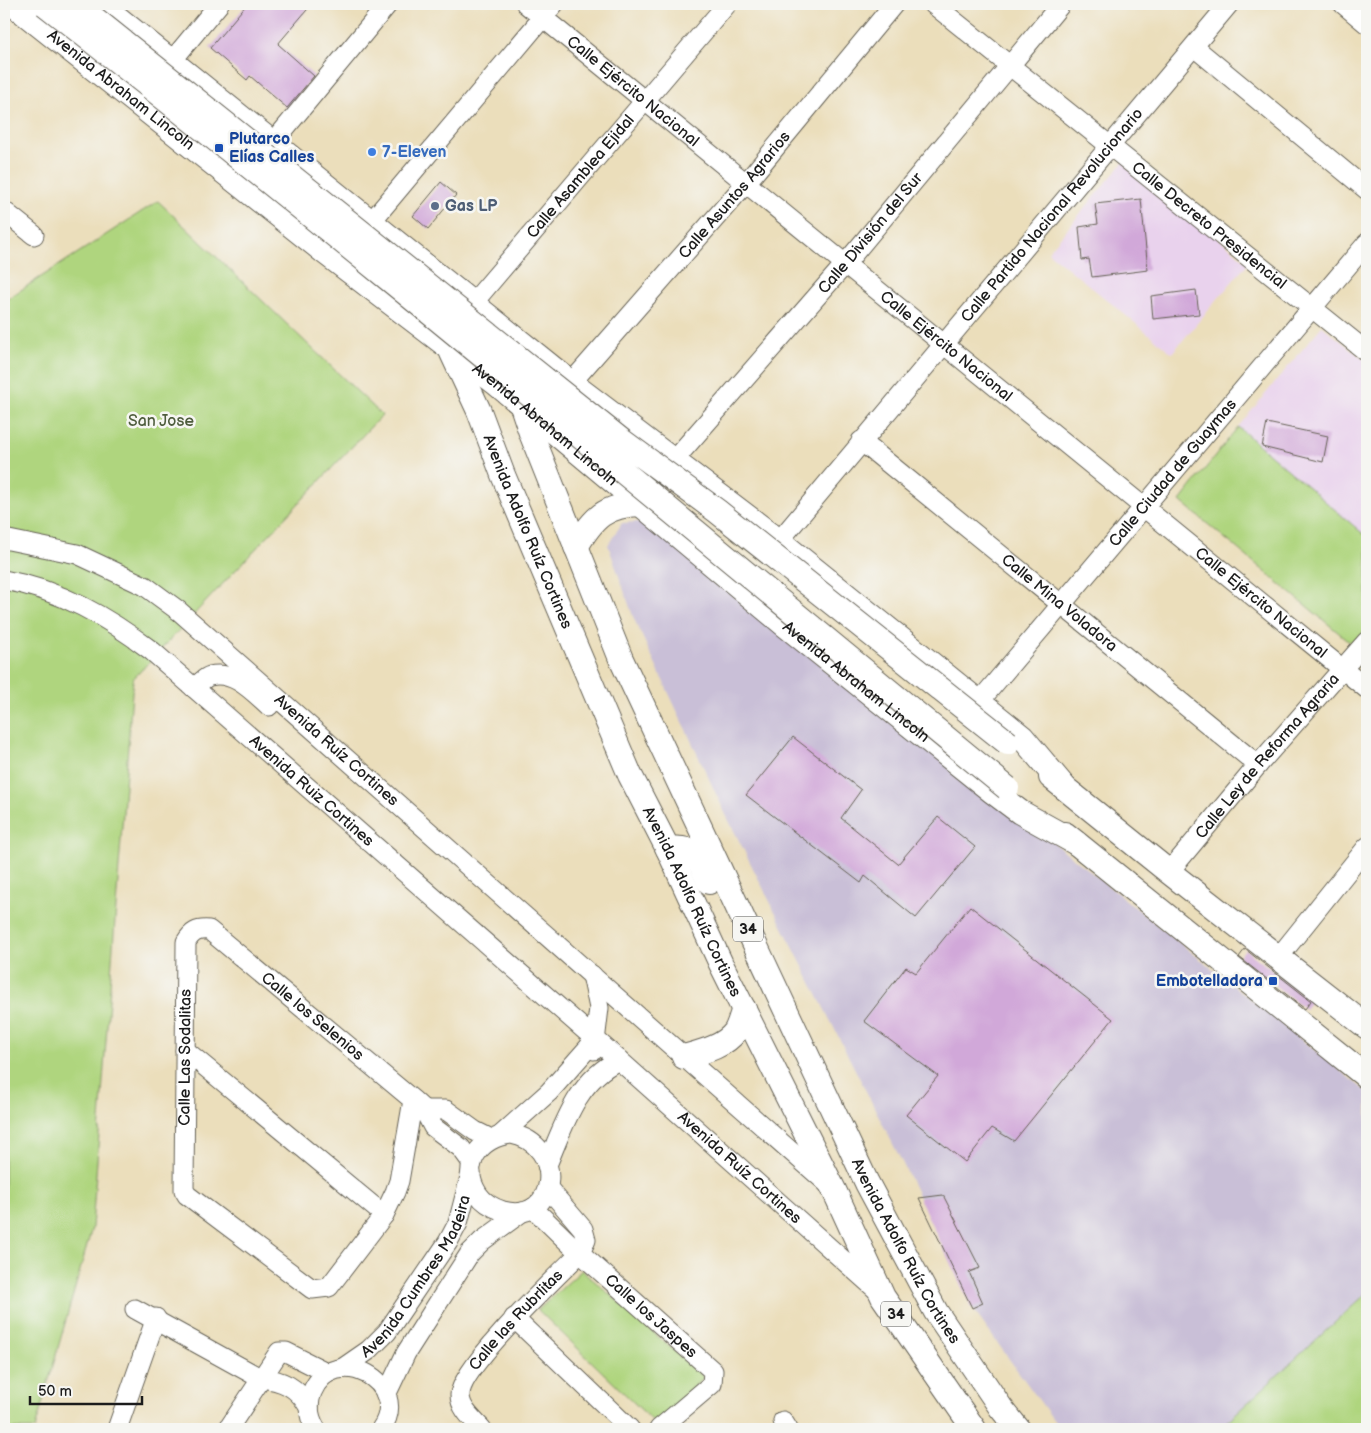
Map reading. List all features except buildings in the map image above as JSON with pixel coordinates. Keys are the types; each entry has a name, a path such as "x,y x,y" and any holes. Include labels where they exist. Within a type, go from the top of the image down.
{"main road":[{"name":"Avenida Abraham Lincoln","path":"13,4 451,351 497,384 612,478 784,624 992,791 1020,812 1076,843"},
{"name":"Avenida Abraham Lincoln","path":"45,4 534,396 672,513 1007,788 1367,1077"},
{"path":"76,4 622,441 717,511 1169,872 1367,1027"},
{"path":"100,4 272,144 473,303 516,342 779,541 1022,737 1064,787"},
{"path":"503,475 497,384 505,357 516,342"},
{"name":"34","path":"516,342 522,405"},
{"name":"Avenida Adolfo Ruíz Cortines","path":"451,351 480,411 503,475 630,775 834,1190 883,1297 974,1429"},
{"path":"552,486 553,431 562,401 571,383"},
{"name":"Avenida Adolfo Ruíz Cortines","path":"522,405 621,659 886,1221 936,1312 1001,1408 1018,1429"},
{"path":"612,478 610,455 614,443 623,437 641,436"},
{"path":"576,547 592,522 602,513 626,505 641,504"},
{"path":"668,849 686,848 692,851 700,862 731,927 768,970"},
{"path":"684,1057 707,1051 725,1041 736,1032 744,1009"},
{"path":"834,1190 886,1221"}],"street":[{"path":"171,62 219,4"},
{"path":"272,144 388,4"},
{"name":"Calle Ejército Nacional","path":"526,4 548,11 643,101 846,263 1367,689"},
{"name":"Calle Asamblea Ejidal","path":"473,303 727,4"},
{"name":"Calle Asuntos Agrarios","path":"571,383 746,183 894,4"},
{"name":"Calle Decreto Presidencial","path":"933,4 1367,352"},
{"name":"Calle División del Sur","path":"674,460 846,263 1061,4"},
{"name":"Calle Partido Nacional Revolucionario","path":"779,541 861,441 1112,146 1229,4"},
{"path":"1343,4 1367,24"},
{"path":"371,222 548,11"},
{"path":"1194,47 1367,190"},
{"path":"4,211 34,235"},
{"name":"Calle Ciudad de Guaymas","path":"978,702 1367,243"},
{"name":"Calle Mina Voladora","path":"861,441 1258,765"},
{"name":"Avenida Ruíz Cortines","path":"4,539 77,554 144,586 179,611 834,1190"},
{"name":"Avenida Ruiz Cortines","path":"4,580 54,592 91,609 146,646 595,1040"},
{"name":"Calle Ley de Reforma Agraria","path":"1169,872 1258,765 1367,641"},
{"path":"194,688 209,676 225,675 238,680 360,784 393,799"},
{"path":"1278,958 1367,848"},
{"name":"Calle Las Sodalitas","path":"199,929 191,934 186,942 184,1190 187,1195 312,1289 329,1287 384,1215"},
{"name":"Calle los Selenios","path":"199,929 209,930 418,1105 433,1127 461,1148 472,1168"},
{"path":"592,975 599,1008 593,1076"},
{"path":"527,1210 508,1212 487,1203 473,1184 472,1168 483,1145 496,1137 549,1092 595,1040"},
{"name":"Avenida Ruíz Cortines","path":"595,1040 883,1297"},
{"path":"185,1050 384,1215 399,1181 418,1105 446,1110 475,1130 496,1137 511,1134 531,1140 541,1152 550,1177 544,1196 482,1241 470,1253 406,1353 386,1395"},
{"path":"547,1165 570,1110 593,1076 619,1060"},
{"name":"Avenida Cumbres Madeira","path":"309,1420 314,1388 369,1350 387,1332 448,1242 458,1223 472,1168"},
{"path":"548,1188 583,1229 586,1240 580,1253"},
{"name":"Calle los Jaspes","path":"527,1210 580,1253 713,1372 712,1384 659,1429"},
{"name":"Calle las Rubrlitas","path":"482,1429 465,1409 460,1394 464,1380 514,1318 580,1253"},
{"path":"135,1309 156,1318 260,1378 274,1379 289,1385 302,1396 309,1420"},
{"path":"121,1428 156,1318"},
{"path":"514,1318 630,1429"},
{"path":"228,1429 279,1352 286,1352 336,1371 357,1369 370,1374 380,1383 386,1395 388,1425"}],"shaded area":[{"path":"1126,159 1248,263 1172,353 1048,252"},
{"path":"1322,326 1367,362 1367,537 1238,427"},
{"path":"650,521 1367,1092 1367,1293 1219,1429 1060,1429 972,1308 902,1162 726,815 634,619 608,545 622,523"}],"green space":[{"name":"San Jose","path":"158,201 382,415 133,679 92,1228 35,1429 4,1429 4,301"},
{"path":"1238,427 1367,537 1367,635 1357,648 1180,501"},
{"path":"582,1270 704,1377 656,1424 538,1310"},
{"path":"1367,1293 1367,1429 1219,1429"}],"place":[{"name":"Plutarco Elías Calles","path":"219,148"},
{"name":"7-Eleven","path":"372,152"},
{"name":"Gas LP","path":"435,206"},
{"name":"Embotelladora","path":"1273,981"}]}
